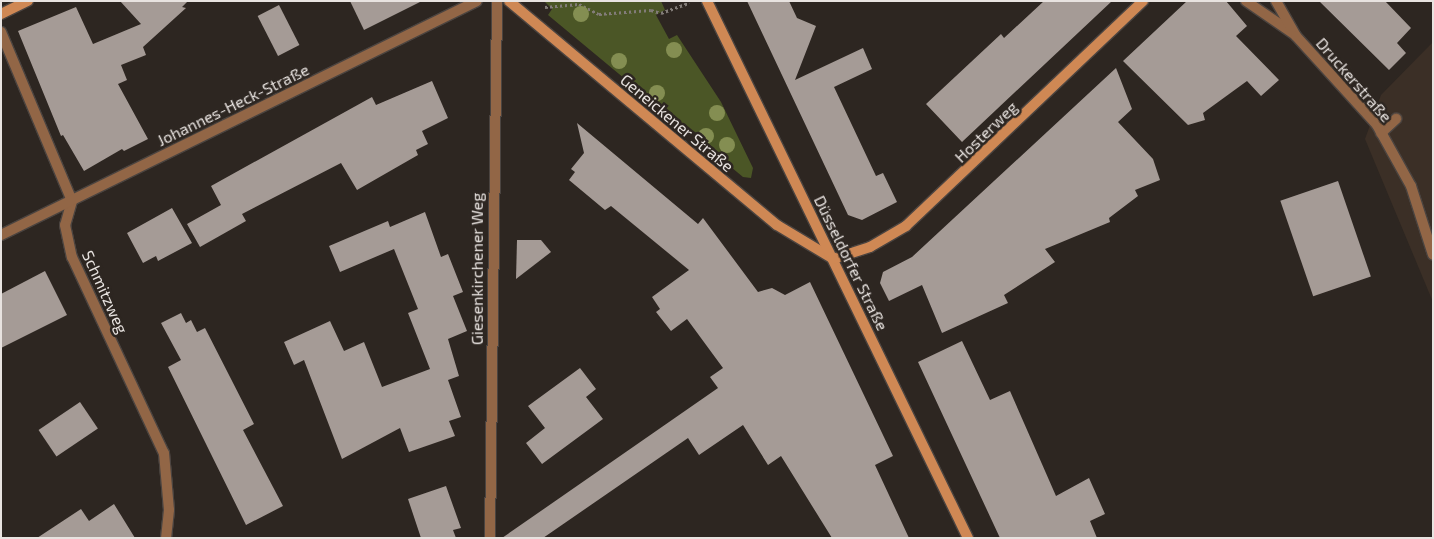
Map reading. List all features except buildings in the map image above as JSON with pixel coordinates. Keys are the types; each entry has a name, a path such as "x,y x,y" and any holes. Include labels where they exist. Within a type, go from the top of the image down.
{"street":[{"path":"1,14 28,1"},
{"name":"Johannes-Heck-Straße","path":"1,234 72,201 477,1"},
{"name":"Giesenkirchener Weg","path":"490,538 498,1"},
{"name":"Geneickener Straße","path":"508,1 777,225 833,259"},
{"name":"Düsseldorfer Straße","path":"707,1 968,538"},
{"name":"Hosterweg","path":"833,259 870,248 913,221 1143,1"},
{"name":"Druckerstraße","path":"1246,1 1296,36"},
{"name":"Druckerstraße","path":"1276,1 1296,36 1382,133 1411,186 1433,255"},
{"path":"1,32 72,201"},
{"path":"1382,133 1396,119"},
{"name":"Schmitzweg","path":"72,201 65,225 72,257 164,453 169,510 166,538"}],"path":[{"path":"532,22 543,7 580,4 599,14 651,10 661,13 694,1"}],"shaded area":[{"path":"1433,42 1433,302 1365,139 1381,95"}],"green space":[{"path":"544,1 661,1 665,10 656,15 669,39 677,35 721,102 753,168 751,178 743,177 548,15 552,9"}]}
